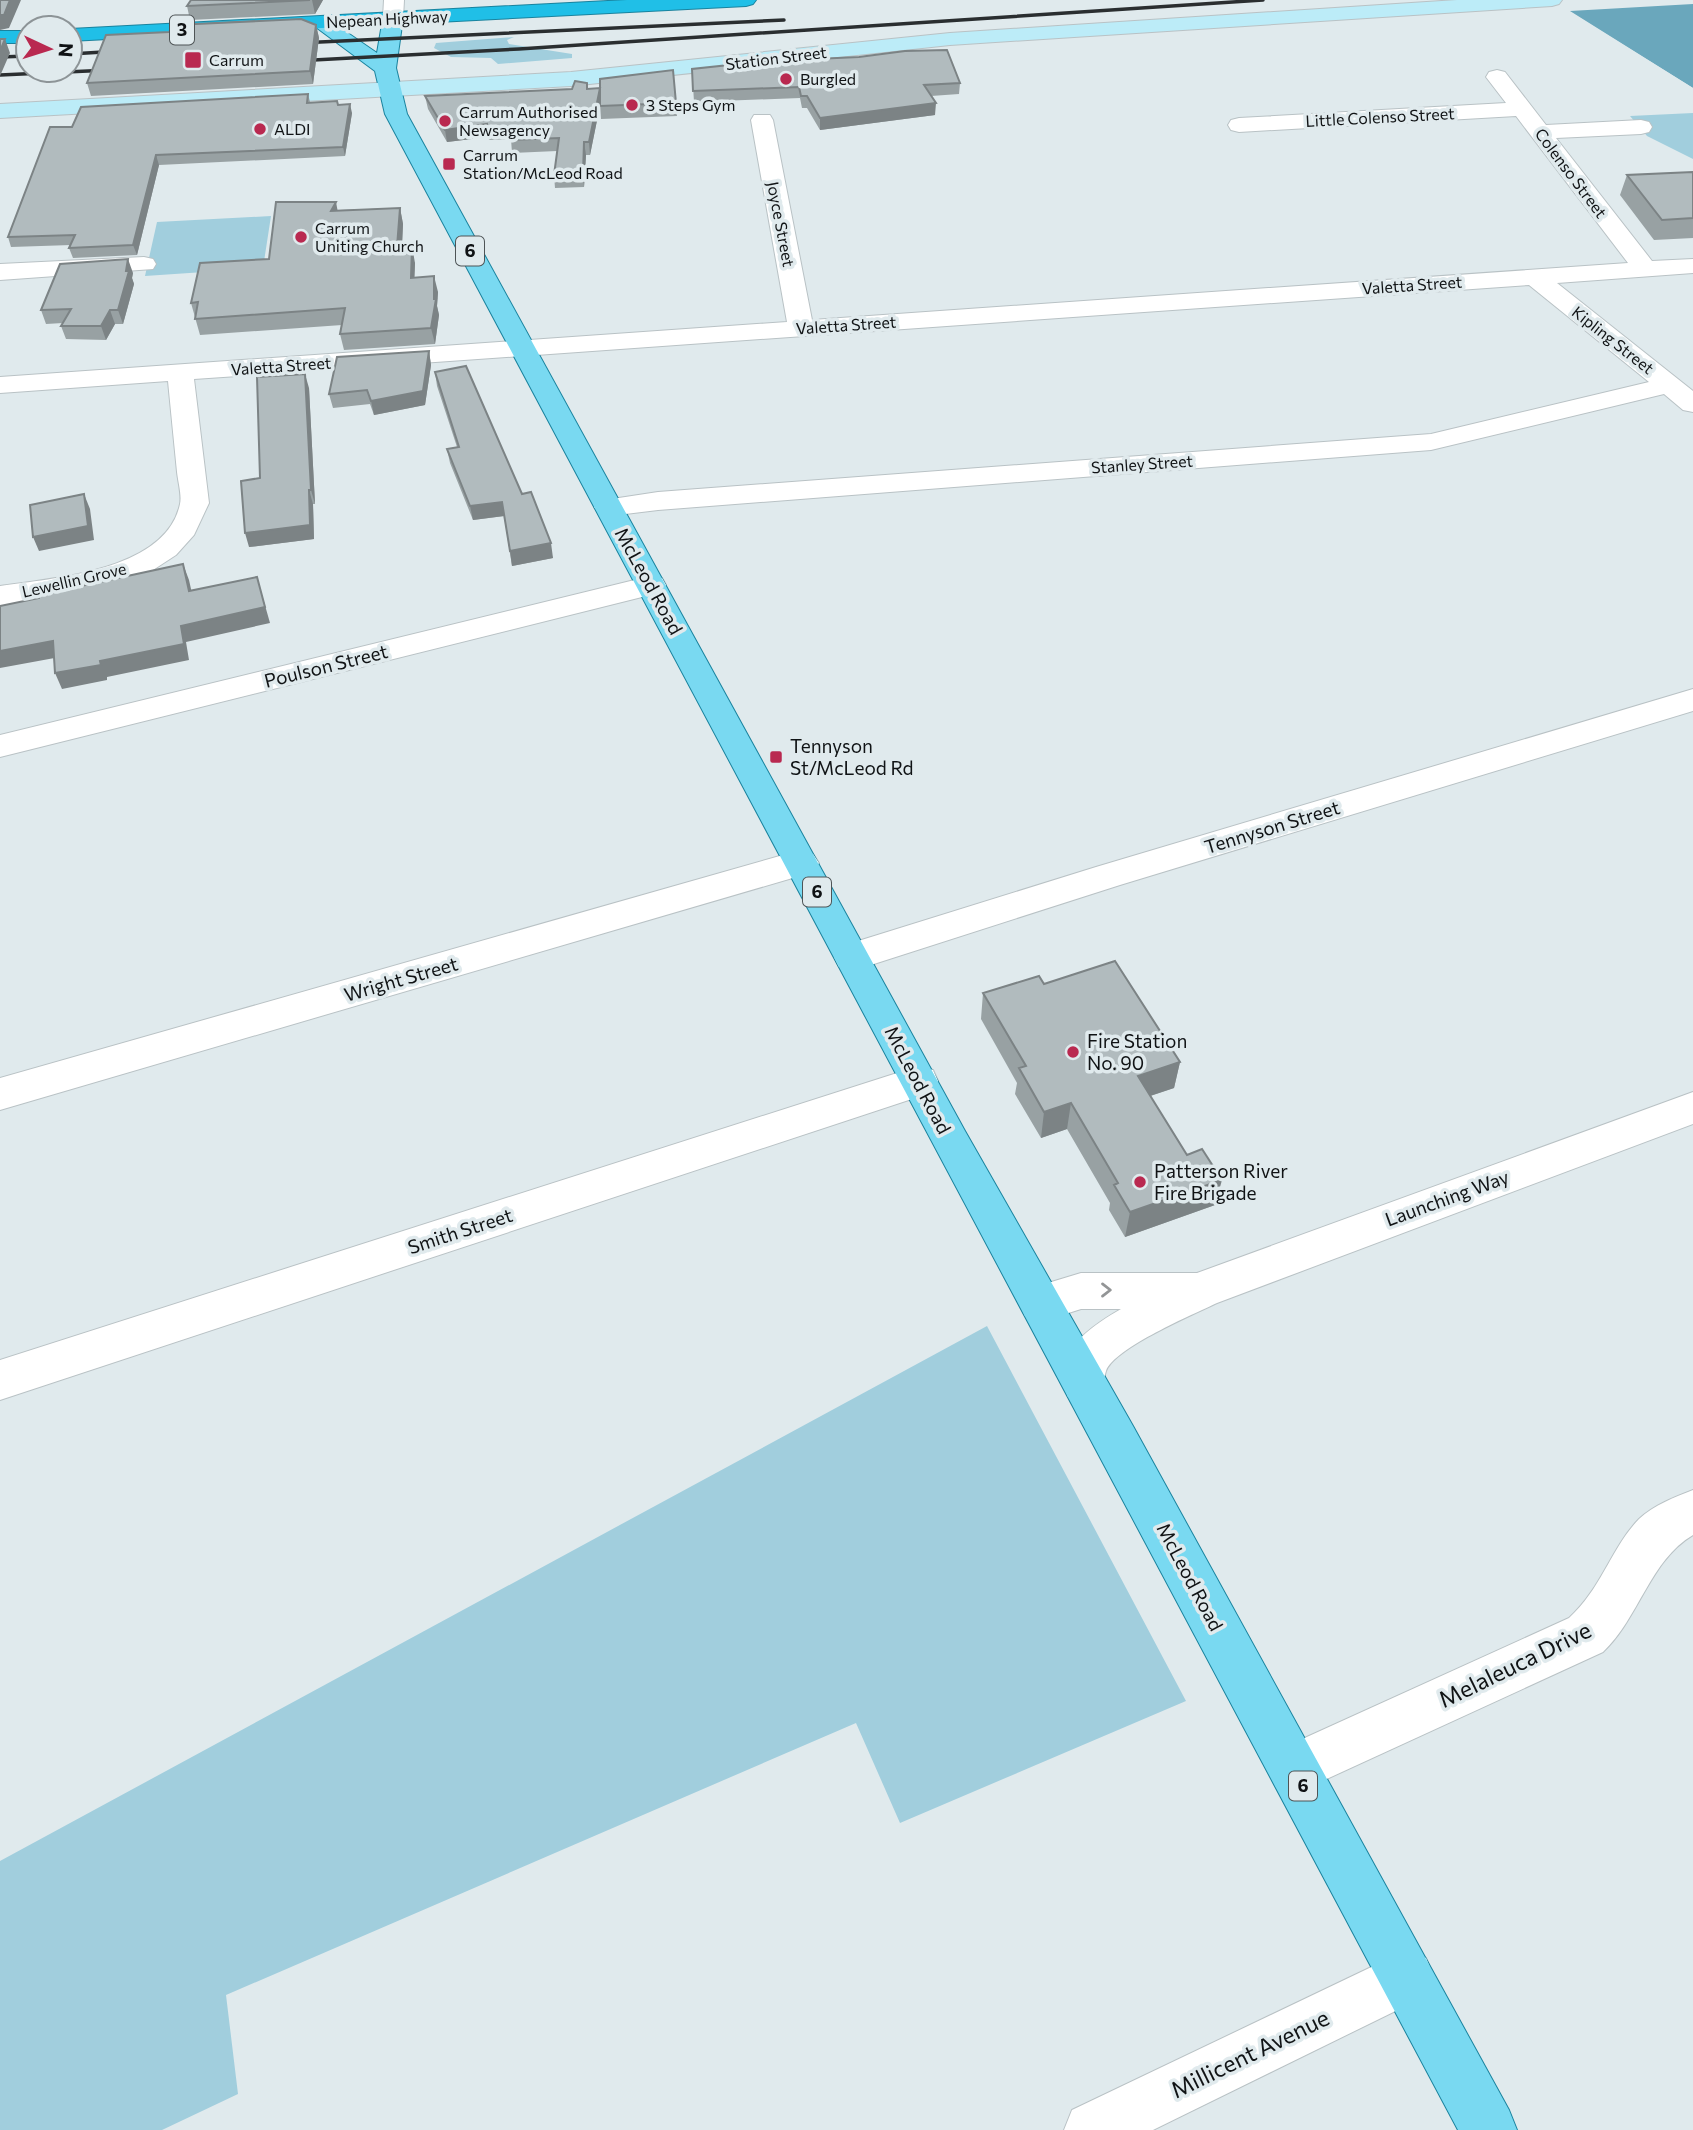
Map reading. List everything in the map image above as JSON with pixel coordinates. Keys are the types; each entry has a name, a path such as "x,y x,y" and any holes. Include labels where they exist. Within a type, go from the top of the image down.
{"highway":[{"name":"Nepean Highway","path":"84,34 319,22 393,9 746,0"}],"main road":[{"path":"387,79 393,9"},
{"path":"319,22 387,79"},
{"name":"McLeod Road","path":"387,79 394,108 407,134 1489,2130"}],"street":[{"name":"Station Street","path":"0,111 387,79 650,72 941,40 1552,0"},
{"name":"Colenso Street","path":"1497,78 1645,269"},
{"name":"Little Colenso Street","path":"1238,125 1522,109"},
{"name":"Joyce Street","path":"762,120 801,328"},
{"path":"1540,132 1641,127"},
{"path":"0,272 144,264"},
{"name":"Valetta Street","path":"0,385 1693,266"},
{"name":"Kipling Street","path":"1533,276 1693,404"},
{"name":"Lewellin Grove","path":"0,596 116,575 150,560 177,540 190,522 195,503 180,373"},
{"name":"Stanley Street","path":"609,507 658,501 1431,442 1670,385"},
{"name":"Poulson Street","path":"0,746 651,585"},
{"name":"Tennyson Street","path":"852,957 1108,876 1693,700"},
{"name":"Wright Street","path":"0,1094 801,863"},
{"name":"Smith Street","path":"0,1380 919,1081"},
{"name":"Launching Way","path":"1084,1382 1090,1358 1103,1345 1140,1321 1202,1290 1693,1108"},
{"name":"Launching Way","path":"1040,1303 1068,1293 1094,1290 1202,1290"},
{"name":"Melaleuca Drive","path":"1294,1769 1587,1635 1612,1608 1653,1538 1667,1526 1693,1512"},
{"name":"Millicent Avenue","path":"1092,2130 1407,1977"}],"shaded area":[{"path":"1551,0 1693,0 1693,88"},
{"path":"514,37 507,40 509,44 572,54 572,58 498,64 491,58 451,57 434,48 436,43"},
{"path":"1693,113 1693,159 1647,136 1630,116"},
{"path":"271,216 263,268 145,276 157,222"},
{"path":"987,1326 1186,1701 900,1823 856,1723 226,1995 238,2094 162,2130 0,2130 0,1861"}],"pier":[{"path":"1548,0 1693,0 1693,4 1570,11 1693,88 1693,92"}],"building":[{"path":"0,0 10,0 4,15 0,15"},
{"path":"191,0 310,0 187,6"},
{"path":"301,19 316,25 310,71 87,83 106,35 169,32 174,25"},
{"path":"947,50 960,83 924,85 936,103 820,118 807,96 801,96 799,87 693,91 692,69 794,58 859,57 905,51"},
{"path":"673,70 676,103 600,106 600,79"},
{"path":"575,81 587,83 587,89 600,88 589,142 584,142 583,174 554,175 559,138 510,140 512,126 487,127 487,124 445,130 425,96 572,89"},
{"path":"308,94 307,103 337,101 338,105 350,104 343,147 156,155 133,245 69,248 75,235 8,237 50,127 72,127 81,107"},
{"path":"1693,172 1693,218 1662,220 1627,175"},
{"path":"276,202 336,202 331,211 400,208 397,247 412,246 411,278 434,276 436,299 431,328 340,334 345,308 195,319 198,302 191,303 200,263 269,259"},
{"path":"128,259 126,271 129,271 118,310 110,310 101,326 61,326 71,309 41,310 60,264"},
{"path":"429,351 423,391 371,401 367,390 329,394 337,357"},
{"path":"466,366 522,494 531,492 551,543 510,551 502,502 470,506 447,449 459,447 435,372"},
{"path":"305,374 311,490 310,525 245,533 241,481 260,478 257,377"},
{"path":"84,494 88,526 33,537 30,505"},
{"path":"183,564 189,591 257,577 265,607 181,626 184,644 100,661 101,665 55,673 53,641 0,651 0,606"},
{"path":"1115,961 1180,1062 1138,1076 1187,1155 1202,1149 1222,1180 1130,1212 1114,1185 1118,1183 1071,1103 1044,1112 1019,1068 1026,1066 983,993 1039,976 1044,984"}],"railway":[{"path":"295,61 519,49 1263,0"},
{"path":"299,43 784,20"},
{"path":"84,53 120,51"},
{"path":"0,57 14,56"},
{"path":"0,75 110,70"}],"place":[{"name":"Carrum","path":"193,60"},
{"name":"Burgled","path":"786,79"},
{"name":"3 Steps Gym","path":"632,105"},
{"name":"Carrum Authorised Newsagency","path":"445,121"},
{"name":"ALDI","path":"260,129"},
{"name":"Carrum Station/McLeod Road","path":"449,164"},
{"name":"Carrum Uniting Church","path":"301,237"},
{"name":"Tennyson St/McLeod Rd","path":"776,757"},
{"name":"Fire Station No. 90","path":"1073,1052"},
{"name":"Patterson River Fire Brigade","path":"1140,1182"}]}
